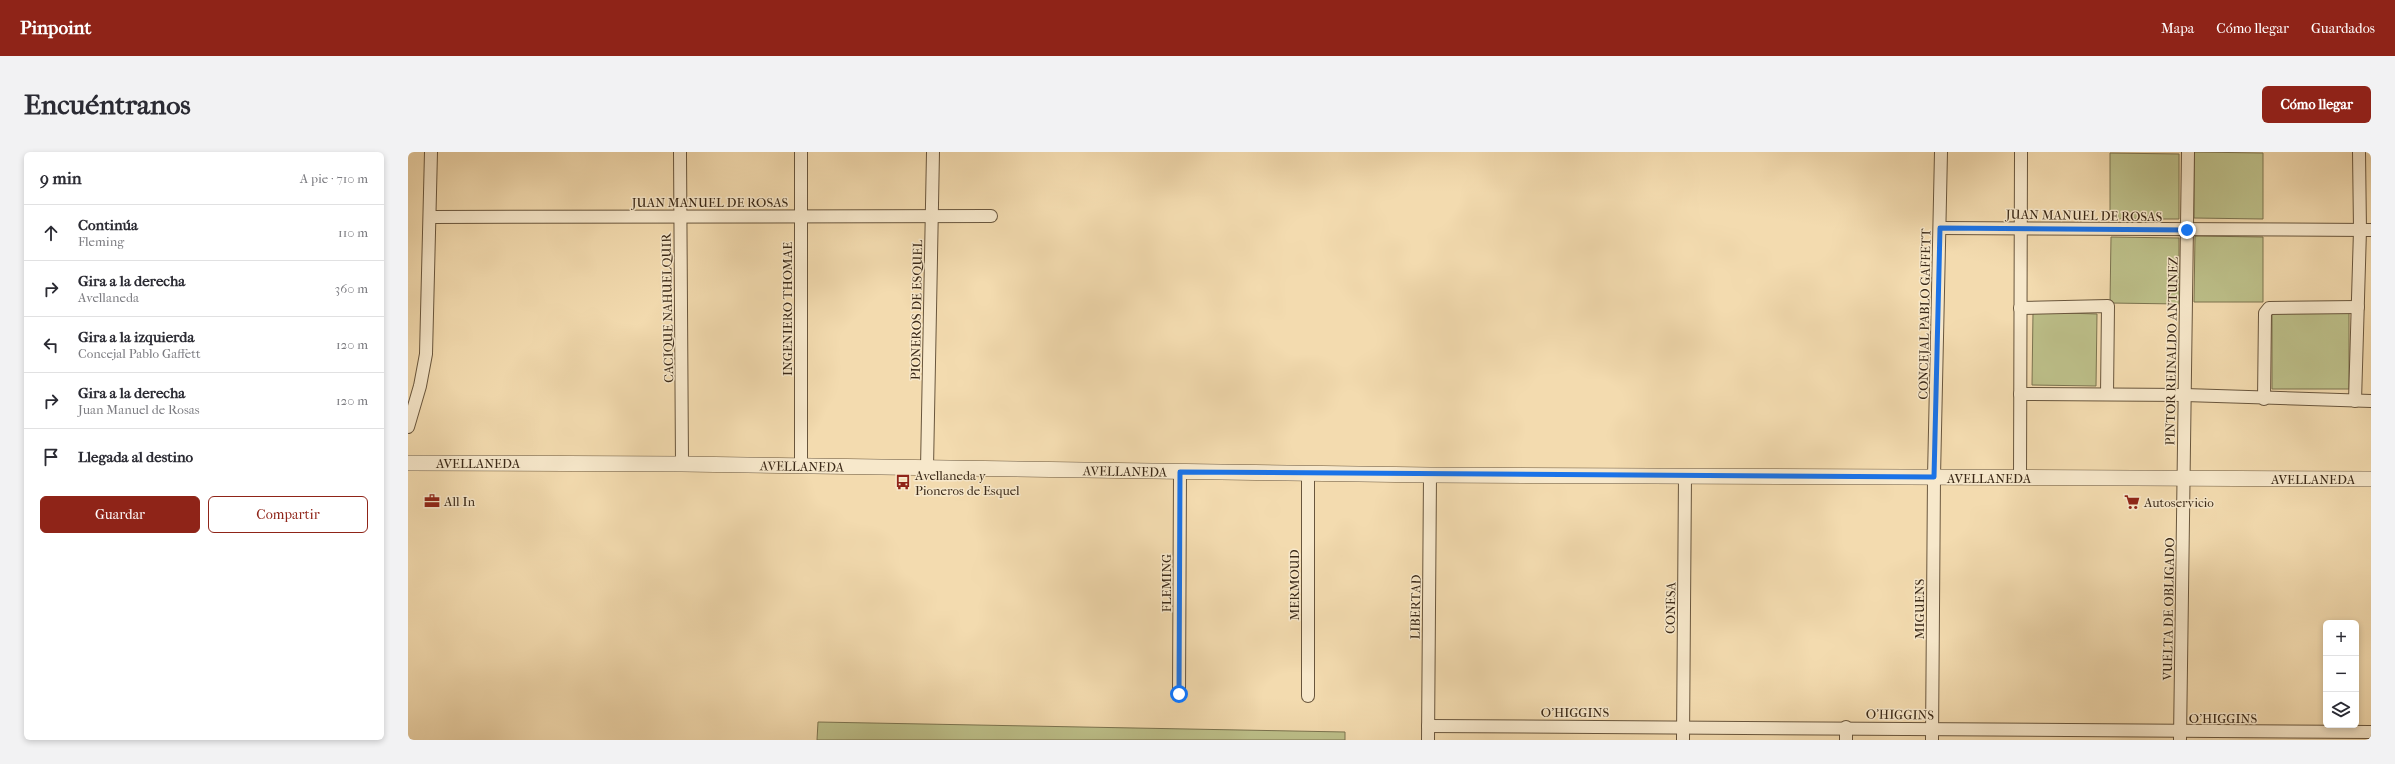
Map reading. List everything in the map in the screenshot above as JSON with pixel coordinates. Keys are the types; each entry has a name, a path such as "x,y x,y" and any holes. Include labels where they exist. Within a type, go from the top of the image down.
{"street":[{"path":"408,427 420,386 426,354 431,152"},
{"name":"CACIQUE NAHUELQUIR","path":"680,152 682,464"},
{"name":"INGENIERO THOMAE","path":"801,152 801,466"},
{"name":"PIONEROS DE ESQUEL","path":"927,468 933,152"},
{"name":"CONCEJAL PABLO GAFFETT","path":"1934,477 1941,152"},
{"path":"2020,478 2021,152"},
{"name":"PINTOR REINALDO ANTUNEZ","path":"2184,479 2188,152"},
{"path":"2355,401 2358,307 2366,230 2359,152"},
{"name":"JUAN MANUEL DE ROSAS","path":"430,217 801,216 932,218 991,216"},
{"name":"JUAN MANUEL DE ROSAS","path":"1940,228 2366,230"},
{"path":"2020,308 2108,306 2108,394"},
{"path":"2264,399 2265,314 2269,308 2358,307"},
{"path":"2020,394 2185,395 2264,399 2371,401"},
{"name":"AVELLANEDA","path":"408,463 682,464 1430,475 2371,479"},
{"name":"FLEMING","path":"1179,694 1180,472"},
{"name":"MERMOUD","path":"1308,473 1308,696"},
{"name":"LIBERTAD","path":"1428,740 1430,475"},
{"name":"CONESA","path":"1683,740 1686,476"},
{"name":"MIGUENS","path":"1932,735 1934,477"},
{"name":"VUELTA DE OBLIGADO","path":"2180,736 2184,479"},
{"name":"O'HIGGINS","path":"1428,726 1846,727 1932,735 2180,736 2371,732"},
{"path":"1846,727 1846,740"}],"green space":[{"path":"2194,152 2263,153 2263,219 2194,218"},
{"path":"2110,153 2179,154 2179,219 2110,219"},
{"path":"2195,236 2263,237 2263,302 2194,302"},
{"path":"2111,237 2179,238 2179,304 2110,303"},
{"path":"2033,312 2097,314 2096,386 2032,385"},
{"path":"2272,312 2349,313 2349,389 2272,389"},
{"path":"818,722 1345,732 1345,740 817,740"}],"place":[{"name":"Avellaneda y Pioneros de Esquel","path":"903,482"},
{"name":"All In","path":"432,501"},
{"name":"Autoservicio","path":"2132,502"}],"route":[{"path":"1179,694 1180,472 1430,475 1934,477 1940,228 2187,230"}]}
